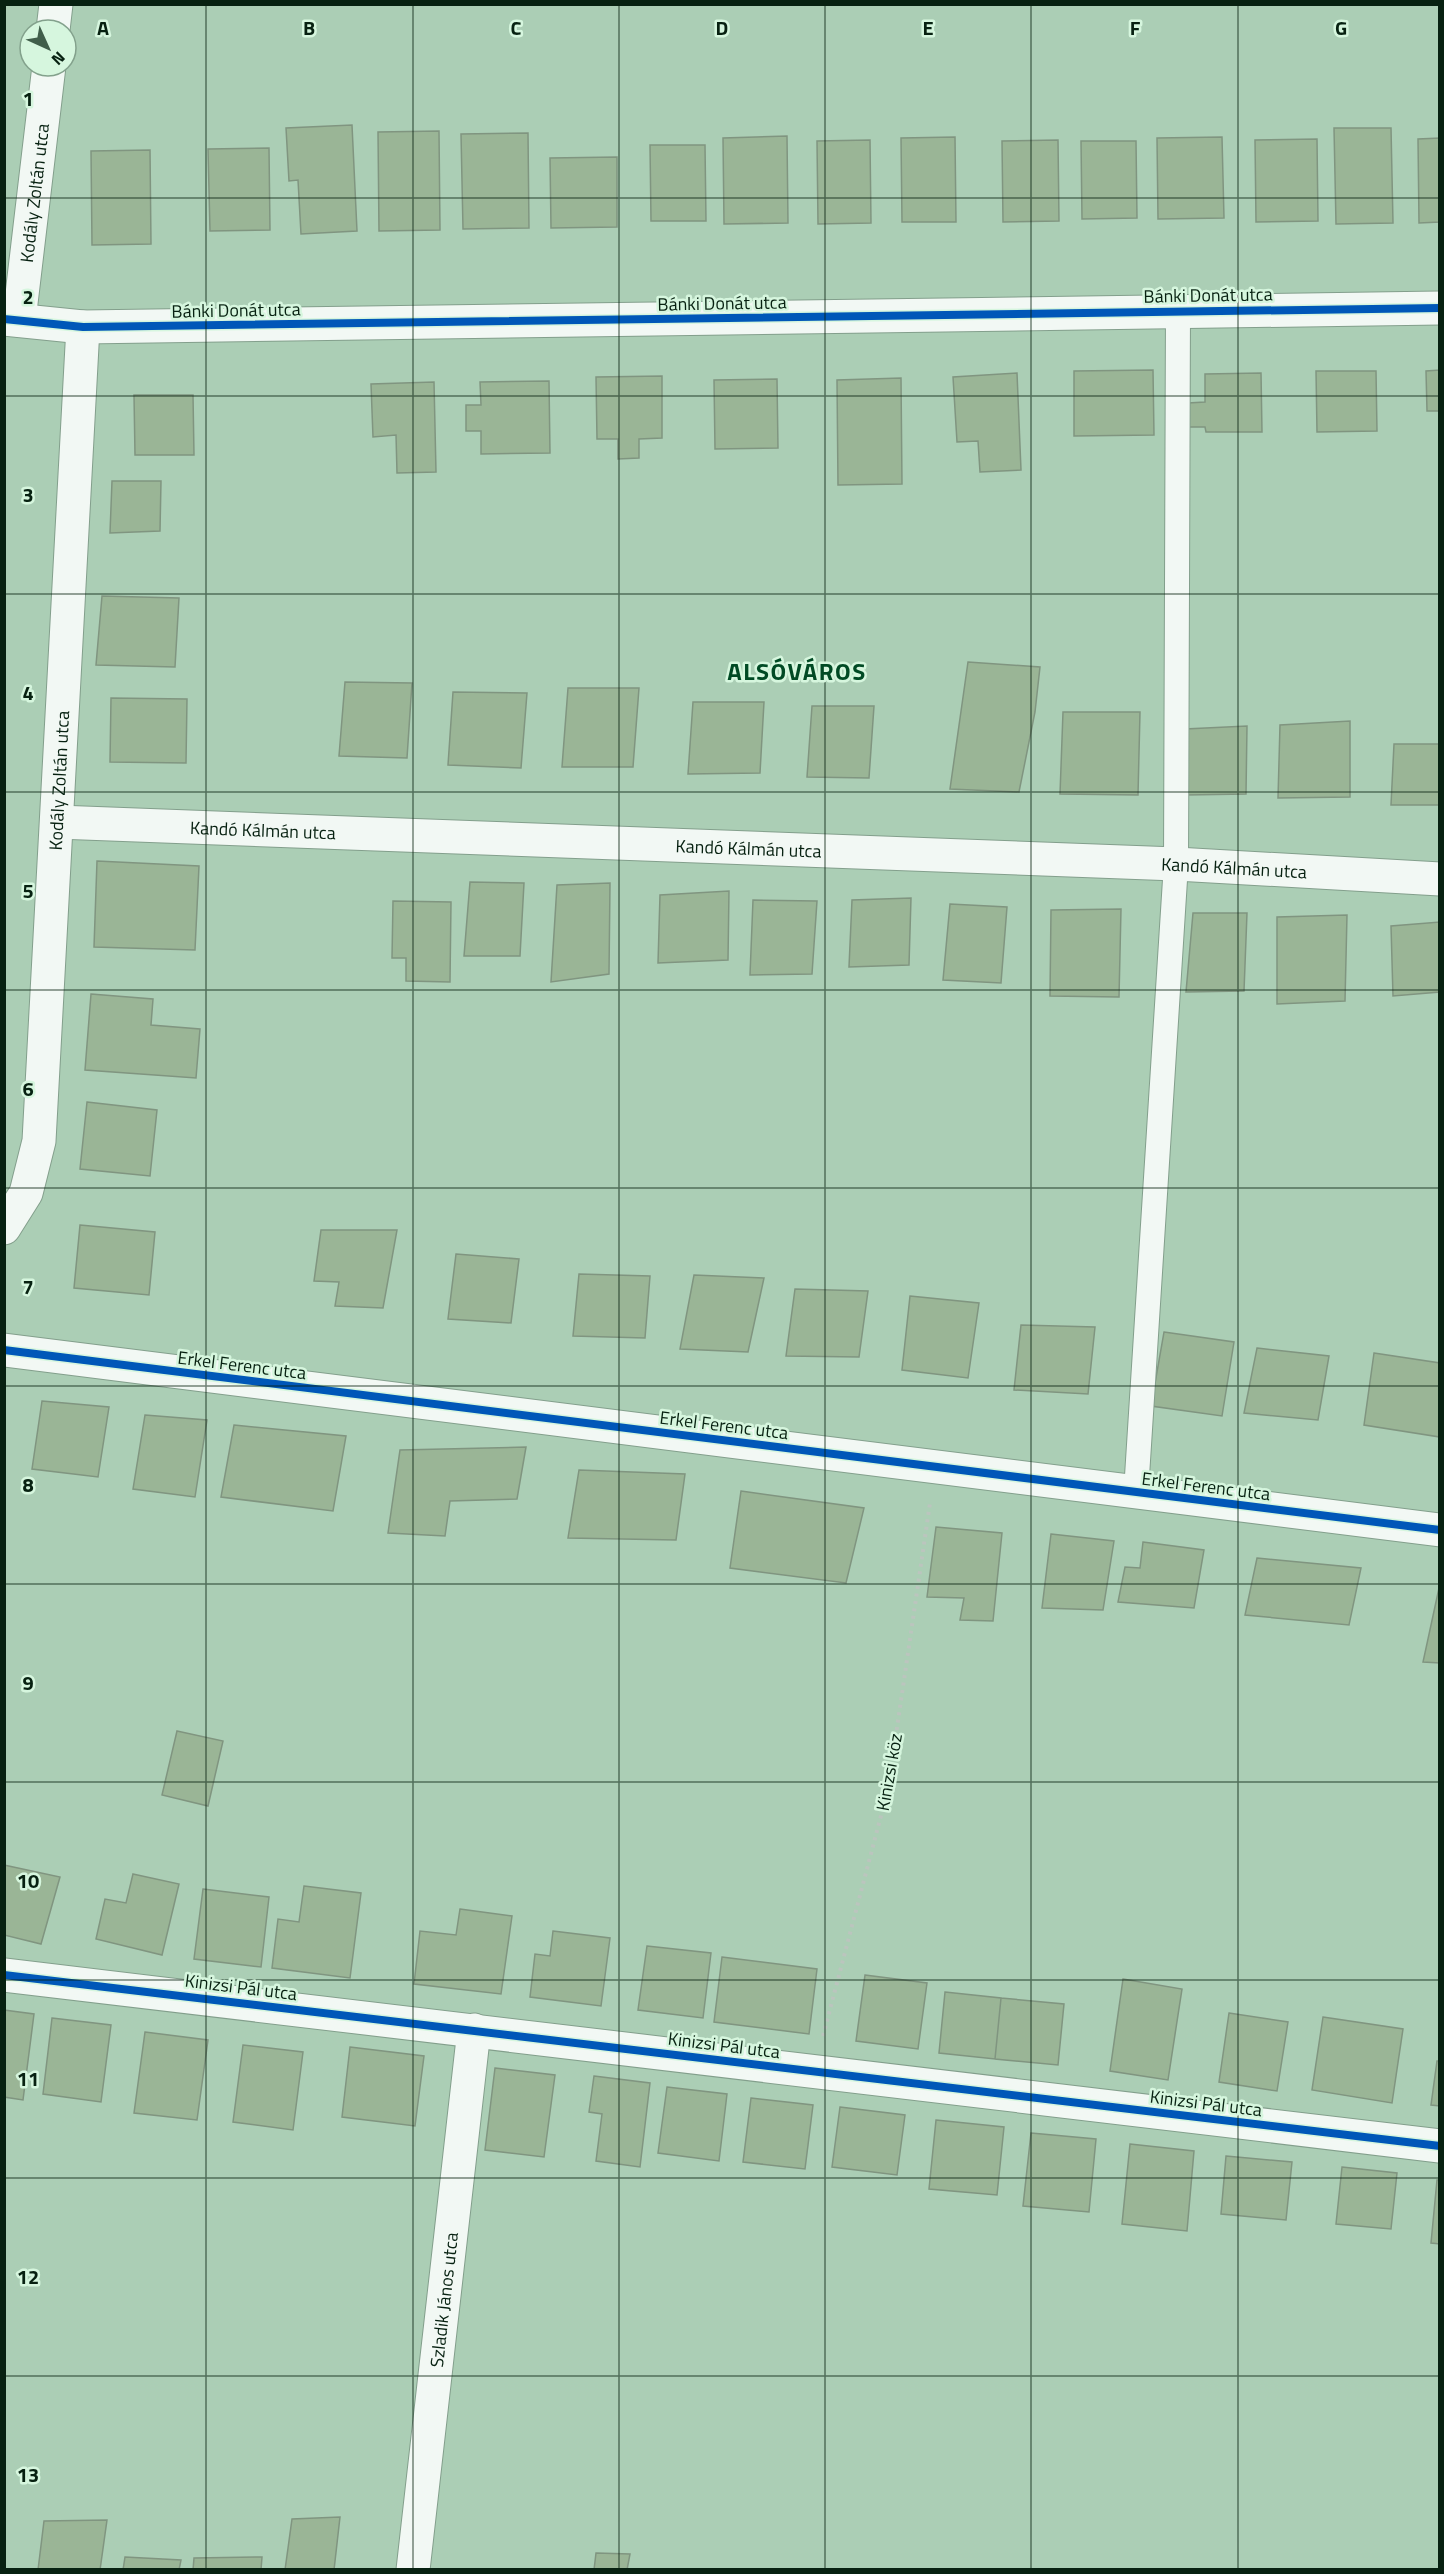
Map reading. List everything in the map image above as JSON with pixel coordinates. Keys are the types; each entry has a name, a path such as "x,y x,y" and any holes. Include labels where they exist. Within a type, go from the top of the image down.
{"street":[{"name":"Kodály Zoltán utca","path":"12,319 47,78"},
{"name":"Bánki Donát utca","path":"12,319 83,327 1440,308"},
{"name":"Kodály Zoltán utca","path":"4,1228 26,1193 39,1141 83,327"},
{"name":"Kandó Kálmán utca","path":"57,822 1176,864 1440,879"},
{"name":"Erkel Ferenc utca","path":"4,1350 1440,1530"},
{"name":"Kinizsi Pál utca","path":"4,1975 1440,2146"},
{"name":"Szladik János utca","path":"413,2570 474,2030"}],"lane":[{"path":"1136,1492 1176,864 1178,310"}],"building":[{"path":"352,125 357,231 301,234 298,180 289,181 286,128"},
{"path":"1334,128 1391,128 1393,223 1336,224"},
{"path":"439,131 440,230 379,231 378,132"},
{"path":"528,133 529,228 463,229 461,134"},
{"path":"787,136 788,223 724,224 723,138"},
{"path":"955,137 956,222 902,222 901,138"},
{"path":"1222,137 1224,218 1158,219 1157,138"},
{"path":"1440,138 1440,222 1419,223 1418,139"},
{"path":"1317,139 1318,221 1256,222 1255,140"},
{"path":"870,140 871,223 818,224 817,141"},
{"path":"1058,140 1059,221 1003,222 1002,141"},
{"path":"1081,141 1136,141 1137,218 1082,219"},
{"path":"650,145 705,145 706,221 651,221"},
{"path":"269,148 270,230 210,231 208,149"},
{"path":"150,150 151,244 92,245 91,151"},
{"path":"617,157 617,227 551,228 550,158"},
{"path":"1153,370 1154,435 1074,436 1074,371"},
{"path":"1440,370 1440,411 1427,411 1426,371"},
{"path":"1316,371 1376,371 1377,431 1317,432"},
{"path":"1017,373 1021,470 980,472 978,441 957,442 953,377"},
{"path":"1261,373 1262,432 1206,432 1205,427 1189,427 1188,403 1205,402 1205,374"},
{"path":"662,376 662,438 639,439 639,458 618,459 618,439 597,439 596,377"},
{"path":"901,378 902,484 838,485 837,380"},
{"path":"777,379 778,448 715,449 714,380"},
{"path":"549,381 550,453 481,454 481,431 466,431 466,405 481,405 480,382"},
{"path":"434,382 436,472 397,473 396,435 373,437 371,384"},
{"path":"134,395 193,395 194,455 135,455"},
{"path":"112,481 161,481 160,531 110,533"},
{"path":"102,596 179,598 175,667 96,665"},
{"path":"968,662 1040,667 1035,712 1019,792 950,789"},
{"path":"345,682 412,683 407,758 339,756"},
{"path":"568,688 639,688 633,767 562,767"},
{"path":"453,692 527,693 521,768 448,765"},
{"path":"111,698 187,699 186,763 110,762"},
{"path":"693,702 764,702 760,773 688,774"},
{"path":"812,706 874,706 869,778 807,777"},
{"path":"1063,712 1140,712 1138,795 1060,794"},
{"path":"1350,721 1350,797 1278,798 1280,725"},
{"path":"1247,726 1246,794 1186,795 1185,729"},
{"path":"1394,744 1440,744 1440,805 1391,805"},
{"path":"97,861 199,866 195,950 94,947"},
{"path":"470,882 524,883 520,956 464,956"},
{"path":"610,883 609,974 551,982 557,885"},
{"path":"729,891 728,960 658,963 660,895"},
{"path":"911,898 909,965 849,967 852,900"},
{"path":"753,900 817,901 812,974 750,975"},
{"path":"393,901 451,902 450,982 406,981 406,958 392,958"},
{"path":"950,904 1007,907 1001,983 943,980"},
{"path":"1121,909 1119,997 1050,996 1051,910"},
{"path":"1193,913 1247,913 1244,991 1186,992"},
{"path":"1347,915 1345,1001 1277,1004 1277,917"},
{"path":"1440,922 1440,992 1393,996 1391,926"},
{"path":"91,994 153,999 151,1025 200,1029 196,1078 85,1070"},
{"path":"87,1102 157,1110 150,1176 80,1169"},
{"path":"80,1225 155,1232 149,1295 74,1288"},
{"path":"321,1230 397,1230 383,1308 335,1306 339,1282 314,1281"},
{"path":"456,1254 519,1259 511,1323 448,1319"},
{"path":"579,1274 650,1276 645,1338 573,1336"},
{"path":"694,1275 764,1278 748,1352 680,1349"},
{"path":"795,1289 868,1291 859,1357 786,1356"},
{"path":"910,1296 979,1303 968,1378 902,1370"},
{"path":"1021,1325 1095,1327 1088,1394 1014,1390"},
{"path":"1164,1332 1234,1342 1222,1416 1151,1406"},
{"path":"1257,1348 1329,1356 1318,1420 1244,1413"},
{"path":"1374,1353 1440,1363 1440,1437 1364,1425"},
{"path":"42,1401 109,1407 98,1477 32,1469"},
{"path":"145,1415 207,1420 195,1497 133,1489"},
{"path":"234,1425 346,1436 333,1511 221,1497"},
{"path":"526,1447 517,1499 450,1501 445,1536 388,1533 400,1450"},
{"path":"579,1470 685,1474 676,1540 568,1538"},
{"path":"741,1491 864,1508 846,1583 730,1568"},
{"path":"936,1527 1002,1533 993,1621 960,1620 964,1598 927,1597"},
{"path":"1051,1534 1114,1541 1103,1610 1042,1608"},
{"path":"1143,1542 1204,1550 1194,1608 1118,1602 1125,1567 1140,1568"},
{"path":"1257,1558 1361,1568 1349,1625 1245,1615"},
{"path":"1439,1588 1440,1663 1423,1662"},
{"path":"177,1731 223,1741 208,1806 162,1795"},
{"path":"4,1865 60,1877 41,1944 4,1935"},
{"path":"133,1874 179,1884 162,1955 96,1939 105,1899 126,1903"},
{"path":"304,1886 361,1893 350,1978 272,1968 278,1919 299,1922"},
{"path":"203,1889 269,1897 261,1967 194,1959"},
{"path":"460,1909 512,1916 501,1994 414,1984 420,1931 456,1935"},
{"path":"553,1931 610,1938 601,2006 530,1997 535,1954 550,1956"},
{"path":"647,1946 711,1953 703,2018 638,2010"},
{"path":"722,1957 817,1969 809,2034 714,2022"},
{"path":"865,1975 927,1983 918,2049 856,2041"},
{"path":"1123,1979 1182,1989 1168,2080 1110,2071"},
{"path":"945,1992 1001,1998 995,2059 939,2053"},
{"path":"1001,1998 1064,2004 1058,2065 995,2059"},
{"path":"4,2010 34,2014 23,2100 4,2097"},
{"path":"1229,2013 1288,2022 1277,2091 1219,2082"},
{"path":"1323,2017 1403,2029 1392,2103 1312,2090"},
{"path":"52,2018 111,2025 101,2102 43,2094"},
{"path":"145,2032 208,2040 197,2120 134,2113"},
{"path":"243,2045 303,2052 293,2130 233,2122"},
{"path":"350,2047 424,2056 415,2126 342,2117"},
{"path":"1437,2061 1440,2061 1440,2106 1431,2105"},
{"path":"495,2068 555,2075 544,2157 485,2150"},
{"path":"594,2076 650,2083 640,2167 596,2161 602,2114 589,2112"},
{"path":"667,2087 727,2094 719,2161 658,2153"},
{"path":"751,2098 813,2105 805,2169 743,2162"},
{"path":"840,2107 905,2115 897,2175 832,2167"},
{"path":"936,2120 1004,2127 997,2195 929,2189"},
{"path":"1031,2133 1096,2139 1089,2212 1023,2206"},
{"path":"1130,2144 1194,2151 1187,2231 1122,2224"},
{"path":"1226,2156 1292,2162 1286,2220 1221,2214"},
{"path":"1342,2167 1397,2173 1391,2229 1336,2224"},
{"path":"1437,2180 1440,2180 1440,2244 1431,2243"},
{"path":"340,2517 334,2570 285,2570 292,2519"},
{"path":"107,2520 100,2570 38,2570 44,2521"},
{"path":"596,2553 630,2554 627,2570 594,2570"},
{"path":"125,2557 181,2560 179,2570 123,2570"},
{"path":"262,2557 261,2570 193,2570 194,2558"}],"cycle path":[{"path":"4,319 83,327 1440,308"},
{"path":"4,1350 1440,1530"},
{"path":"4,1975 1440,2146"}],"district":[{"name":"ALSÓVÁROS","path":"797,671"}]}
